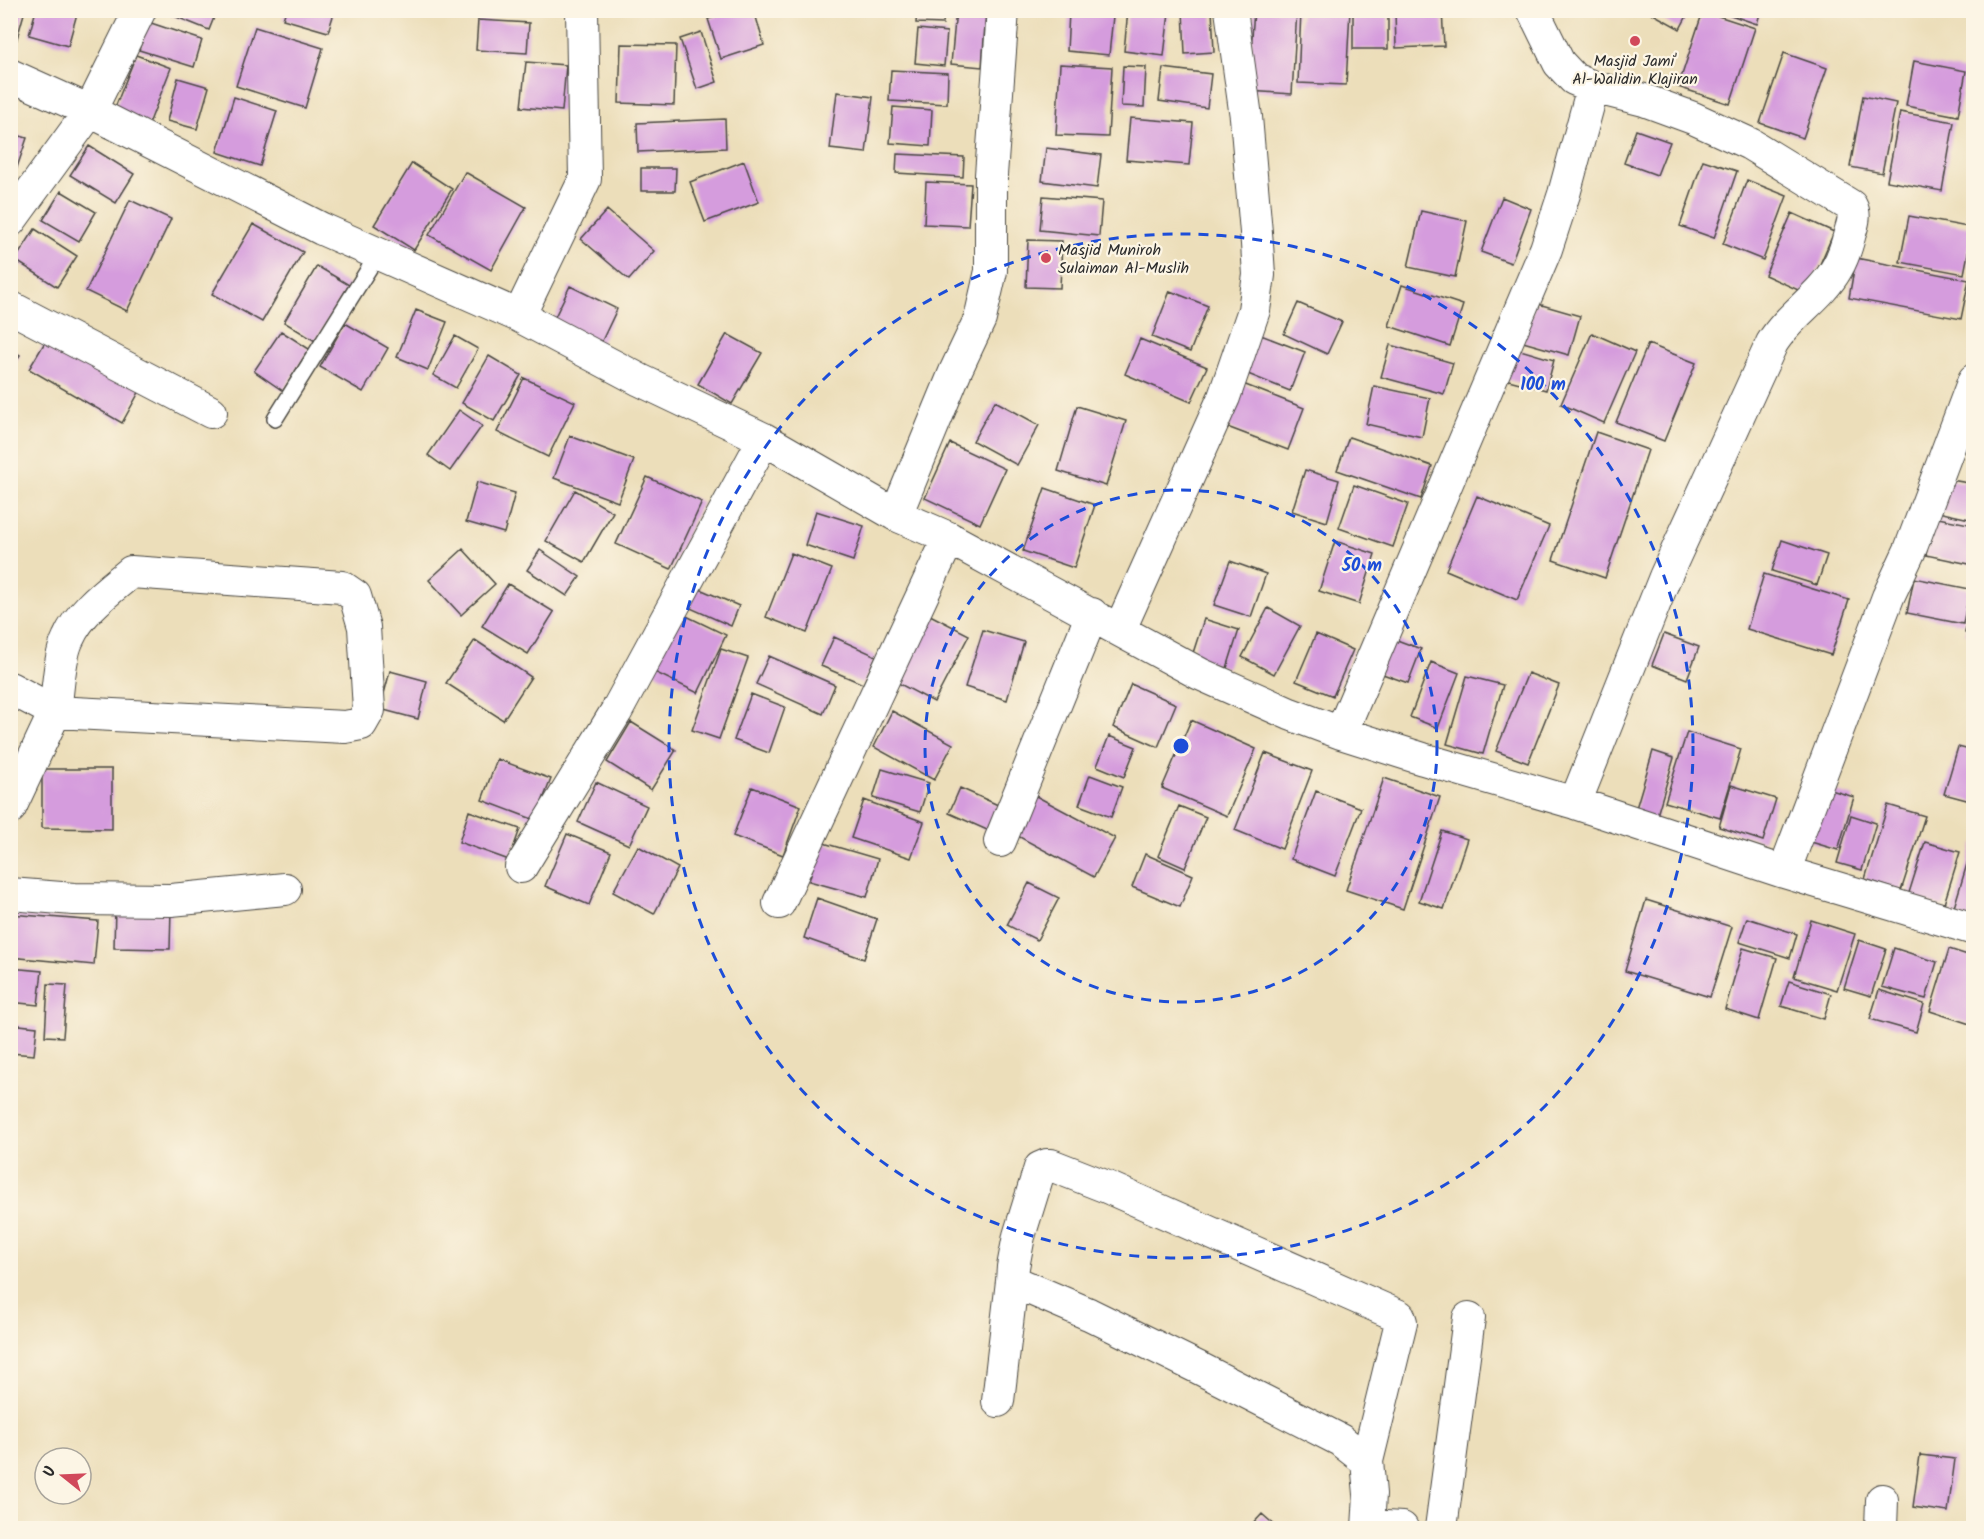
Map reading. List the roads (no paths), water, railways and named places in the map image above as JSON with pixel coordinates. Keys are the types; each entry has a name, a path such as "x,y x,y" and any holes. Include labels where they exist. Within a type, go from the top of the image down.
{"street":[{"path":"10,221 90,111 140,10"},
{"path":"519,316 585,179 582,10"},
{"path":"896,514 955,372 980,319 991,271 991,175 1002,10"},
{"path":"1120,629 1224,397 1254,310 1259,275 1257,244 1246,117 1231,10"},
{"path":"1533,10 1559,63 1574,79 1593,87 1644,100 1693,118 1750,144 1851,206 1854,216 1850,236 1836,269 1825,284 1780,330 1772,343 1665,577 1575,803"},
{"path":"10,75 90,111 322,229 519,316 640,380 764,439 896,514 949,538 1200,674 1290,714 1341,733 1575,803 1784,872 1974,929"},
{"path":"1341,733 1546,249 1564,194 1593,87"},
{"path":"10,307 211,412"},
{"path":"1784,872 1888,597 1910,550 1974,380"},
{"path":"521,867 616,712 764,439"},
{"path":"779,903 949,538"},
{"path":"10,688 55,712 345,727 361,724 369,710 364,627 355,596 342,587 131,572 92,605 68,639 60,670 55,712 10,808"},
{"path":"1000,841 1092,614"},
{"path":"10,894 74,899 171,900 285,889"},
{"path":"998,1401 1013,1267 1019,1236 1038,1172 1040,1168 1047,1165 1107,1187 1395,1313 1401,1318 1367,1461 1370,1494 1369,1527 1402,1528"},
{"path":"1012,1281 1089,1314 1199,1368 1340,1440 1367,1461"},
{"path":"1441,1528 1469,1318"}],"lane":[{"path":"275,418 378,254"}],"place":[{"name":"Masjid Jami' Al-Walidin Klajiran","path":"1635,41"},
{"name":"Masjid Muniroh Sulaiman Al-Muslih","path":"1046,258"}]}
